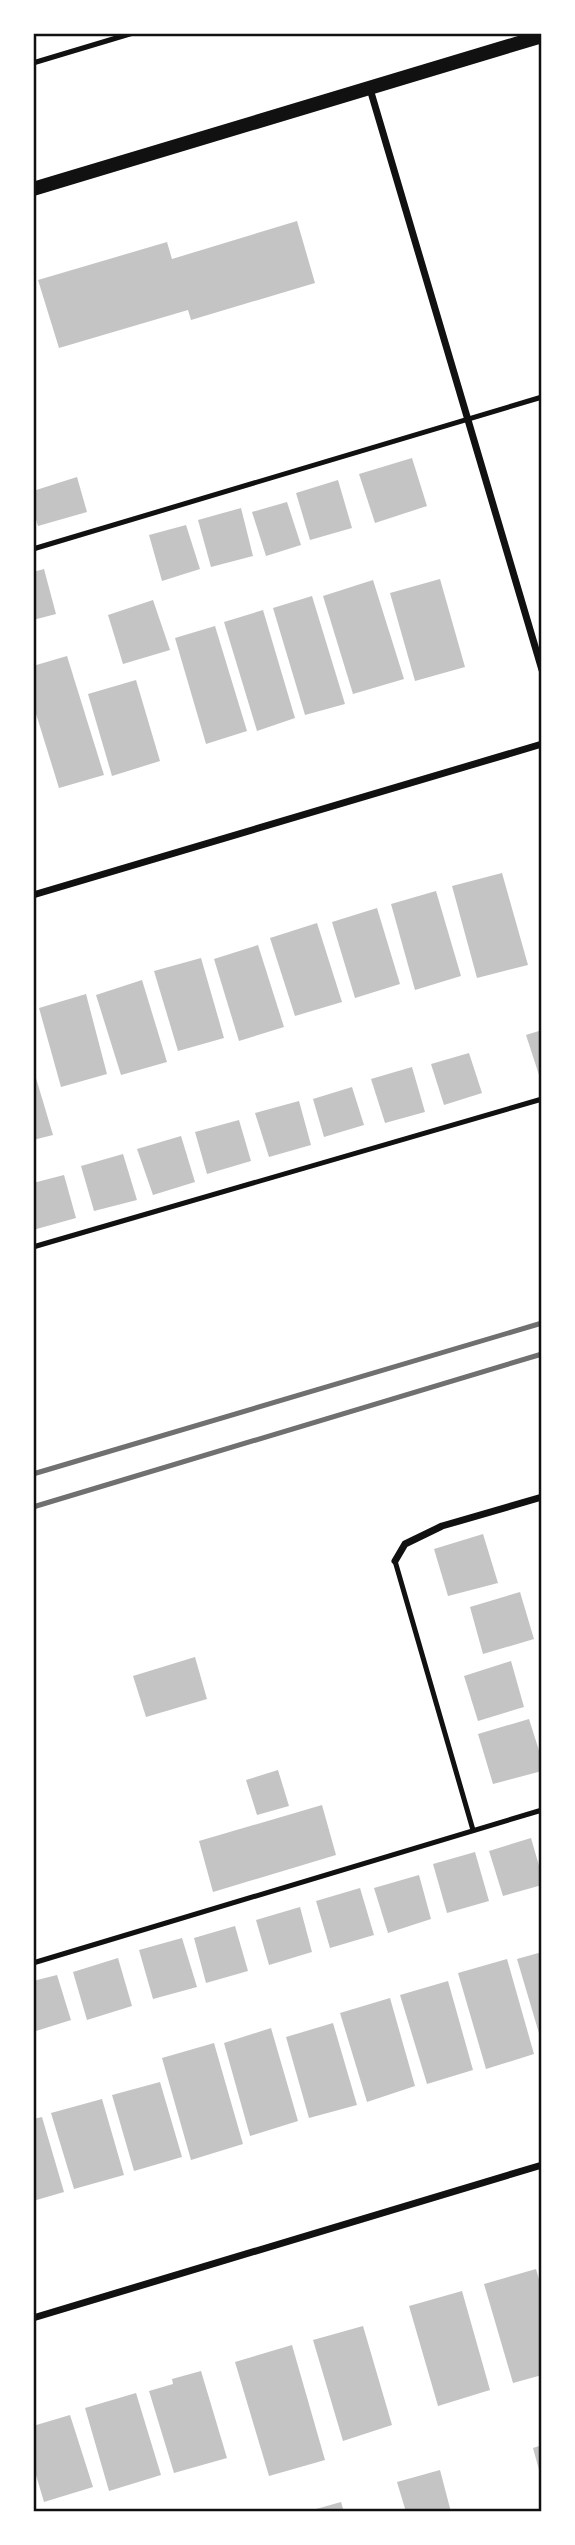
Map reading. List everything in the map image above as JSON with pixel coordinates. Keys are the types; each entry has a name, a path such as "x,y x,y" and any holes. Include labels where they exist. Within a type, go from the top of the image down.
{"main road":[{"path":"33,189 542,36"}],"street":[{"path":"369,88 542,670"},
{"path":"33,895 542,744"},
{"path":"395,1561 405,1544 442,1526 542,1497"},
{"path":"33,2318 542,2165"}],"lane":[{"path":"33,63 133,33"},
{"path":"33,549 542,397"},
{"path":"33,1247 542,1099"},
{"path":"395,1561 473,1830"},
{"path":"33,1962 542,1810"}],"building":[{"path":"297,221 315,283 191,320 188,310 59,348 38,280 167,242 172,259"},
{"path":"412,458 427,506 375,523 359,474"},
{"path":"77,477 87,512 38,526 33,510 33,491"},
{"path":"338,480 352,528 310,540 296,493"},
{"path":"287,502 301,545 266,556 252,512"},
{"path":"241,508 253,556 211,567 198,520"},
{"path":"186,525 200,569 162,581 149,535"},
{"path":"44,569 56,614 33,620 33,572"},
{"path":"440,579 465,667 415,681 390,593"},
{"path":"373,580 404,679 353,694 323,596"},
{"path":"312,596 345,704 305,715 273,608"},
{"path":"153,600 170,650 123,664 108,615"},
{"path":"263,610 295,718 257,731 224,622"},
{"path":"215,626 247,731 206,744 175,638"},
{"path":"67,656 104,775 59,788 33,704 33,666"},
{"path":"136,680 160,761 112,776 88,694"},
{"path":"502,873 528,965 477,978 452,886"},
{"path":"436,891 461,976 415,990 391,904"},
{"path":"377,908 400,984 355,998 332,922"},
{"path":"317,923 342,1002 295,1016 270,938"},
{"path":"258,945 284,1027 239,1041 214,959"},
{"path":"201,958 224,1038 178,1051 154,971"},
{"path":"142,980 167,1062 121,1075 96,995"},
{"path":"86,994 107,1074 61,1087 39,1008"},
{"path":"542,1030 542,1074 539,1075 526,1035"},
{"path":"469,1053 482,1093 444,1105 431,1064"},
{"path":"412,1067 425,1112 385,1123 371,1079"},
{"path":"33,1068 53,1135 33,1140"},
{"path":"352,1087 364,1125 324,1137 313,1099"},
{"path":"299,1101 311,1145 269,1157 255,1113"},
{"path":"239,1120 251,1161 207,1174 195,1132"},
{"path":"181,1136 195,1182 153,1195 137,1149"},
{"path":"123,1154 137,1200 94,1211 81,1166"},
{"path":"64,1175 76,1218 33,1230 33,1183"},
{"path":"483,1534 498,1583 448,1596 434,1549"},
{"path":"520,1592 534,1639 483,1654 470,1607"},
{"path":"195,1657 207,1699 146,1717 133,1676"},
{"path":"511,1661 524,1707 478,1721 464,1676"},
{"path":"529,1719 542,1760 542,1771 493,1784 478,1734"},
{"path":"278,1770 289,1806 257,1815 246,1780"},
{"path":"322,1805 336,1855 213,1892 199,1841"},
{"path":"531,1838 542,1885 503,1896 489,1851"},
{"path":"475,1852 489,1901 447,1913 433,1864"},
{"path":"419,1875 431,1919 388,1933 374,1888"},
{"path":"360,1888 374,1935 330,1948 316,1901"},
{"path":"300,1907 312,1952 269,1965 256,1920"},
{"path":"235,1926 248,1971 206,1983 194,1938"},
{"path":"182,1938 197,1987 153,1999 139,1950"},
{"path":"542,1952 542,2040 541,2040 517,1959"},
{"path":"118,1958 132,2006 87,2020 73,1972"},
{"path":"507,1959 534,2054 486,2069 458,1973"},
{"path":"57,1975 71,2020 33,2032 33,1981"},
{"path":"448,1981 473,2070 427,2084 400,1995"},
{"path":"390,1998 415,2086 367,2102 340,2013"},
{"path":"333,2023 357,2105 309,2118 286,2037"},
{"path":"271,2028 298,2121 250,2136 224,2043"},
{"path":"214,2043 243,2144 191,2160 162,2058"},
{"path":"160,2082 182,2157 134,2171 112,2095"},
{"path":"102,2099 124,2175 74,2189 51,2113"},
{"path":"42,2117 64,2192 33,2201 33,2119"},
{"path":"536,2269 542,2290 542,2375 513,2383 484,2284"},
{"path":"462,2291 490,2390 438,2406 409,2306"},
{"path":"363,2326 392,2425 343,2441 313,2340"},
{"path":"292,2345 325,2460 269,2476 235,2362"},
{"path":"201,2371 227,2458 174,2473 149,2391 173,2384 172,2379"},
{"path":"136,2393 161,2475 109,2491 85,2408"},
{"path":"70,2415 93,2487 44,2502 33,2465 33,2426"},
{"path":"542,2445 542,2476 541,2477 533,2448"},
{"path":"440,2470 451,2512 406,2512 397,2482"},
{"path":"341,2502 344,2512 309,2512 309,2511"}],"railway":[{"path":"33,1474 542,1323"},
{"path":"33,1507 542,1354"}]}
